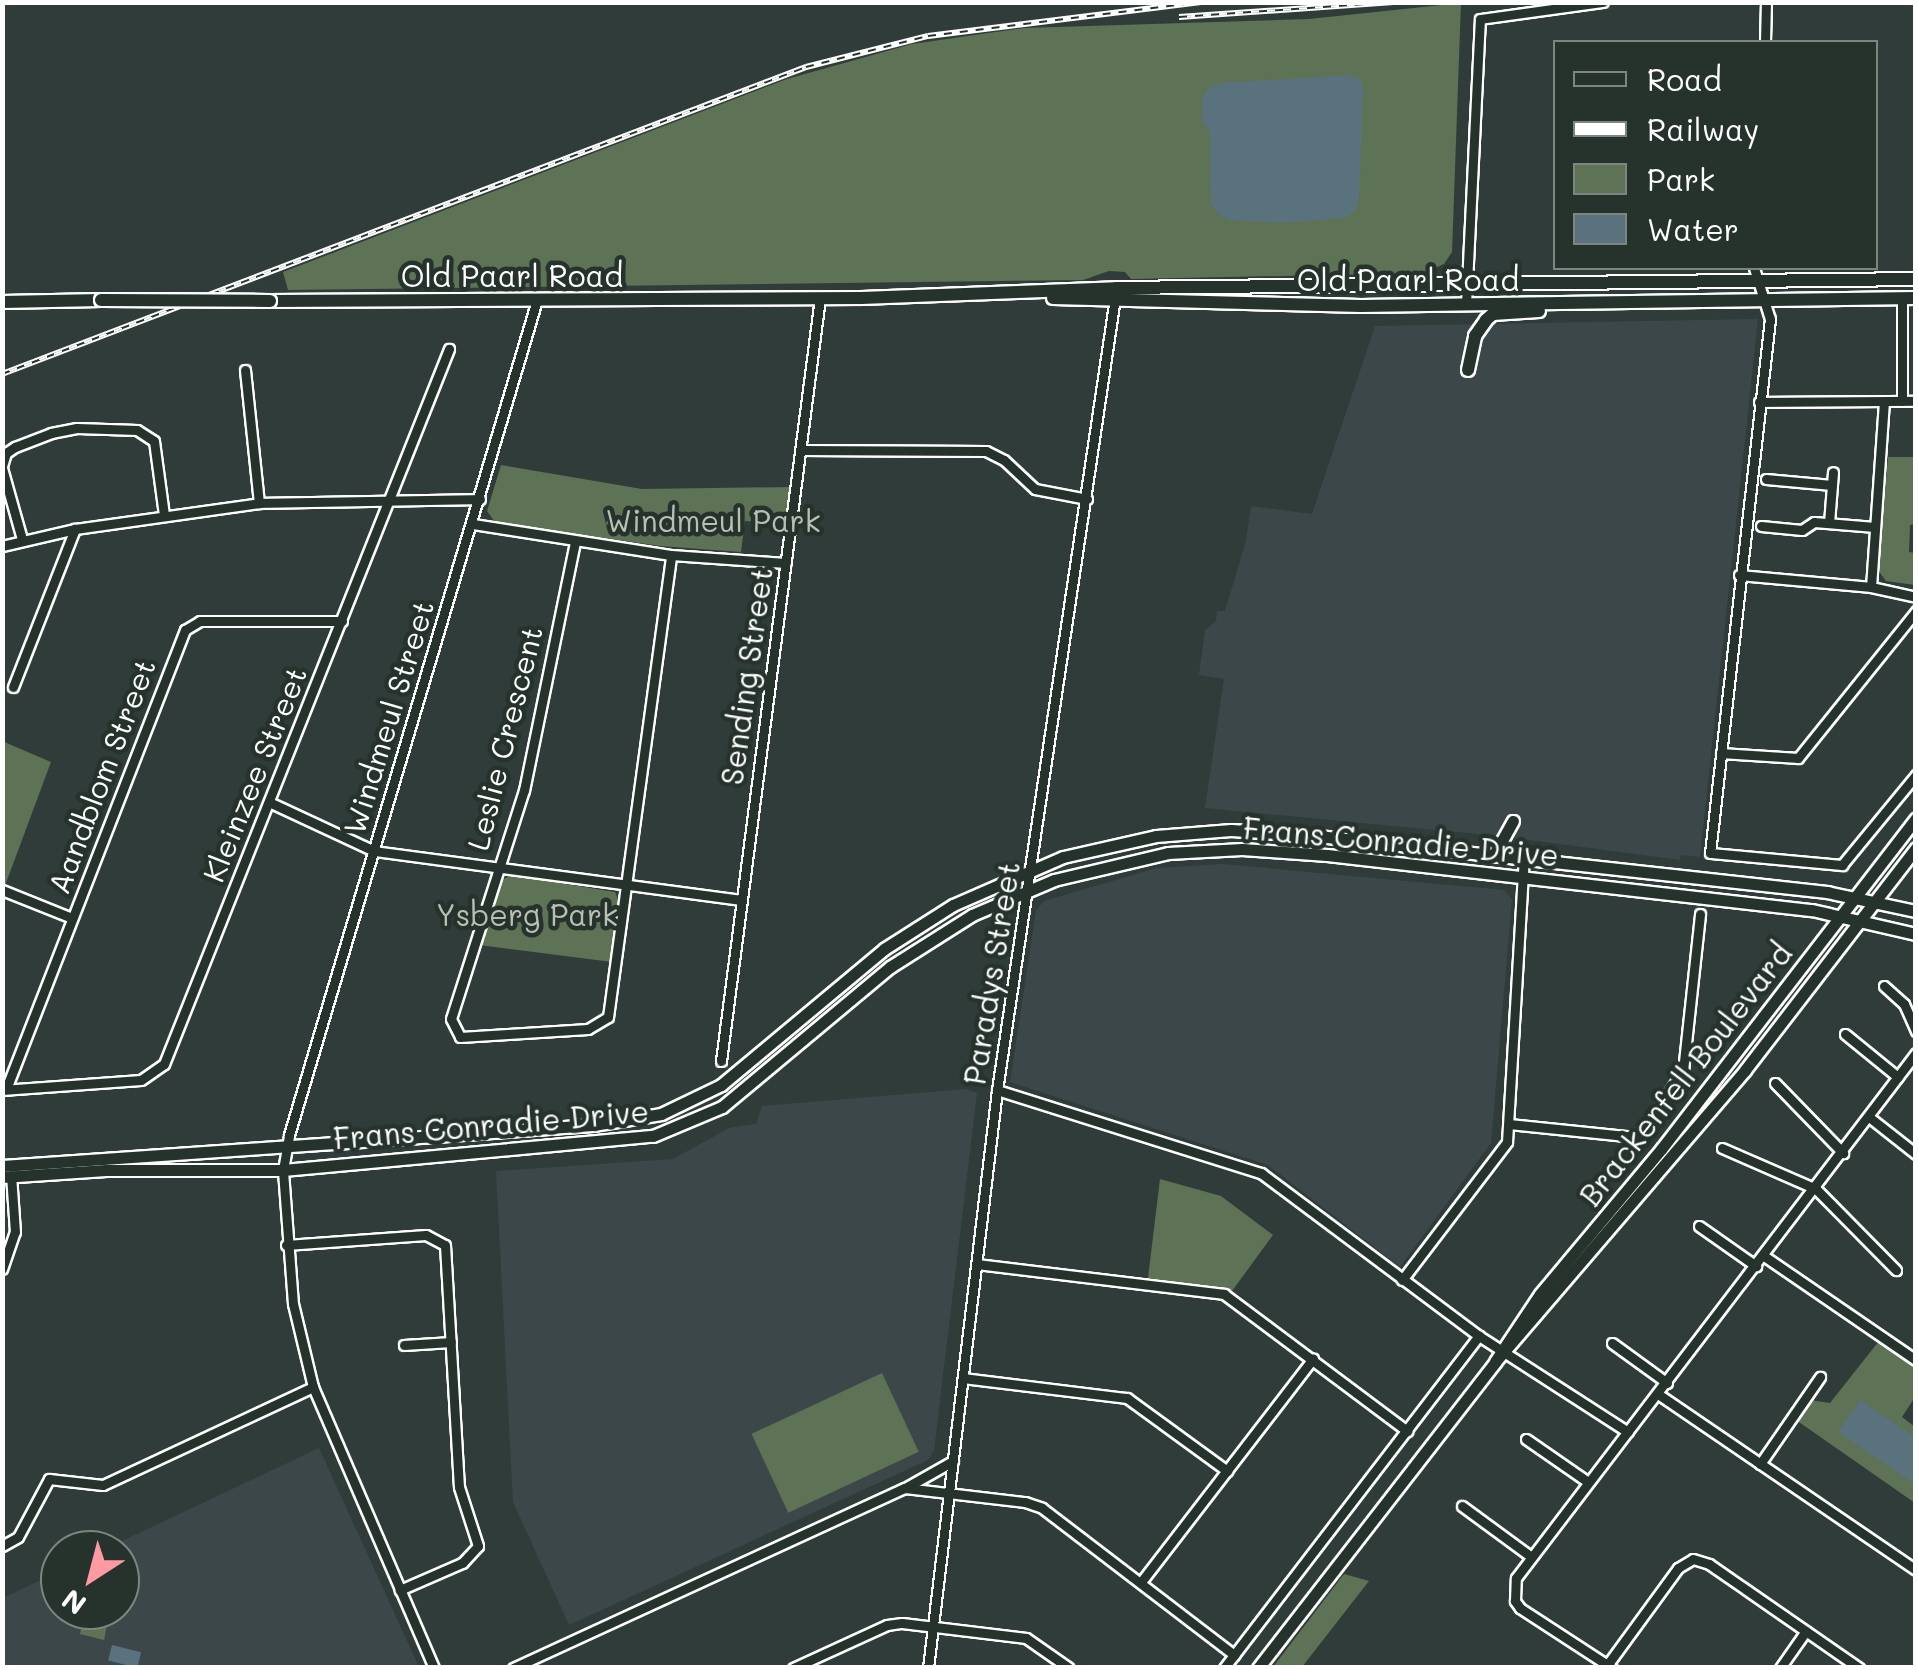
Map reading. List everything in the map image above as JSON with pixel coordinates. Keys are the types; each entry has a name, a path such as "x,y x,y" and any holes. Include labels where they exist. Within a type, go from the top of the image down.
{"main road":[{"name":"Old Paarl Road","path":"1115,295 1467,286 1754,273 1916,279"},
{"name":"Old Paarl Road","path":"2,302 820,298 1022,293 1466,304 1909,298"},
{"path":"1468,370 1475,336 1490,316 1580,302"}],"street":[{"path":"1466,304 1480,19 1603,2"},
{"path":"1765,40 1766,2"},
{"path":"1754,273 1770,318 1710,853 1842,866 1916,775"},
{"name":"Paradys Street","path":"928,1668 997,1090 1033,868 1115,295"},
{"name":"Sending Street","path":"721,1061 820,298"},
{"path":"1902,401 1909,298"},
{"name":"Windmeul Street","path":"434,1668 313,1387 301,1347 286,1245 282,1170 285,1148 537,300"},
{"name":"Kleinzee Street","path":"4,1090 141,1080 164,1064 449,349"},
{"path":"244,370 260,502"},
{"path":"1760,402 1916,401"},
{"path":"1871,586 1884,402"},
{"path":"22,539 2,467 6,453 51,432 77,428 137,430 154,441 164,514"},
{"path":"801,450 986,451 1004,460 1035,489 1086,499"},
{"path":"1829,523 1834,472"},
{"path":"1766,479 1832,485"},
{"path":"2,546 75,529 260,502 389,504 480,500"},
{"path":"1761,526 1802,530 1814,522 1875,527"},
{"path":"473,524 671,554 786,562"},
{"path":"13,686 75,529"},
{"name":"Leslie Crescent","path":"575,542 524,790 452,1019 453,1030 460,1037 588,1029 605,1022 611,1010 671,554"},
{"path":"1740,575 1871,586 1916,597"},
{"path":"1721,753 1798,758 1916,610"},
{"name":"Aandblom Street","path":"4,1090 186,630 200,621 342,621"},
{"path":"269,802 374,851 741,900"},
{"name":"Brackenfell Boulevard","path":"1258,1668 1916,818"},
{"path":"1494,855 1513,821"},
{"name":"Frans Conradie Drive","path":"6,1172 593,1126 636,1120 683,1107 742,1069 848,976 912,928 1033,868 1117,842 1231,830 1524,858 1855,897 1916,911"},
{"name":"Brackenfell Boulevard","path":"1501,1354 1745,1070 1916,848"},
{"name":"Frans Conradie Drive","path":"6,1172 282,1170 623,1142 682,1127 746,1091 916,948 1029,888 1137,858 1242,849 1841,916 1916,934"},
{"path":"1402,1280 1502,1150 1510,1124 1524,858"},
{"path":"2,890 72,918"},
{"path":"1510,1124 1636,1137 1669,1098 1683,1071 1700,914"},
{"path":"1884,986 1904,1004 1916,1031"},
{"path":"1846,1034 1898,1077"},
{"path":"1859,1668 1708,1564 1686,1561 1610,1666 1525,1612 1515,1601 1514,1588 1530,1556 1816,1189 1916,1053"},
{"path":"1776,1082 1843,1153"},
{"path":"997,1090 1254,1170 1501,1354 1628,1432"},
{"path":"1870,1117 1916,1154"},
{"path":"1722,1148 1816,1189 1896,1270"},
{"path":"2,1269 16,1232 6,1172"},
{"path":"1699,1226 1756,1266"},
{"path":"286,1245 436,1236 447,1254 459,1488 478,1546 462,1564 400,1590"},
{"path":"1764,1256 1916,1360"},
{"path":"977,1264 1224,1294 1407,1431"},
{"path":"1224,1668 1479,1336"},
{"path":"404,1345 451,1342"},
{"path":"1612,1343 1667,1383"},
{"path":"1141,1582 1313,1359"},
{"path":"1760,1464 1820,1377"},
{"path":"963,1378 1134,1401 1227,1471"},
{"path":"2,1546 18,1537 48,1479 103,1485 313,1387"},
{"path":"1658,1394 1916,1570"},
{"path":"1526,1439 1588,1482"},
{"path":"513,1668 904,1488 953,1461"},
{"path":"904,1488 1025,1502 1042,1508 1234,1655"},
{"path":"1462,1506 1530,1556"},
{"path":"793,1668 887,1625 932,1626 1026,1638 1069,1668"},
{"path":"1780,1668 1806,1631"}],"shaded area":[{"path":"1758,319 1700,857 1681,855 1680,860 1499,836 1205,808 1224,679 1199,675 1205,630 1216,621 1217,611 1225,611 1246,541 1251,506 1312,514 1375,326"},
{"path":"1222,864 1504,890 1512,899 1491,1143 1400,1267 1268,1165 1010,1082 1036,911 1044,901 1157,868"},
{"path":"966,1089 977,1093 934,1450 928,1460 569,1625 513,1502 496,1171 673,1159 729,1128 756,1124 762,1106"},
{"path":"319,1448 419,1667 3,1668 3,1598 40,1580 40,1630 140,1630 140,1533"}],"green space":[{"path":"1461,3 1452,252 1444,264 1424,273 1131,279 1125,272 1109,271 1083,280 288,290 283,272 787,79 912,44 1024,28 1309,19"},
{"path":"1888,457 1915,457 1915,524 1910,525 1909,552 1915,553 1915,585 1886,581 1878,570"},
{"name":"Windmeul Park","path":"501,465 642,489 790,487 786,524 745,521 741,552 660,546 495,522 487,511"},
{"path":"2,741 51,762 3,891 2,890"},
{"name":"Ysberg Park","path":"510,875 615,892 620,904 612,962 479,945 498,883"},
{"path":"1160,1179 1221,1196 1273,1235 1232,1291 1148,1278"},
{"path":"1879,1341 1915,1366 1915,1397 1902,1417 1915,1427 1915,1503 1796,1420 1810,1400 1830,1403"},
{"path":"882,1373 919,1452 788,1513 751,1434"},
{"path":"1344,1574 1369,1581 1302,1667 1273,1667"},
{"path":"81,1630 106,1630 104,1640 80,1634"}],"water":[{"path":"1350,75 1360,80 1363,88 1359,201 1355,211 1345,218 1280,223 1229,220 1218,214 1211,204 1210,132 1202,120 1202,99 1208,90 1219,83"},
{"path":"1860,1400 1915,1437 1915,1484 1838,1432"},
{"path":"112,1645 141,1652 137,1668 108,1661"}],"railway":[{"path":"2,374 806,67 928,36 1201,2"},
{"path":"1179,17 1393,2"}]}
